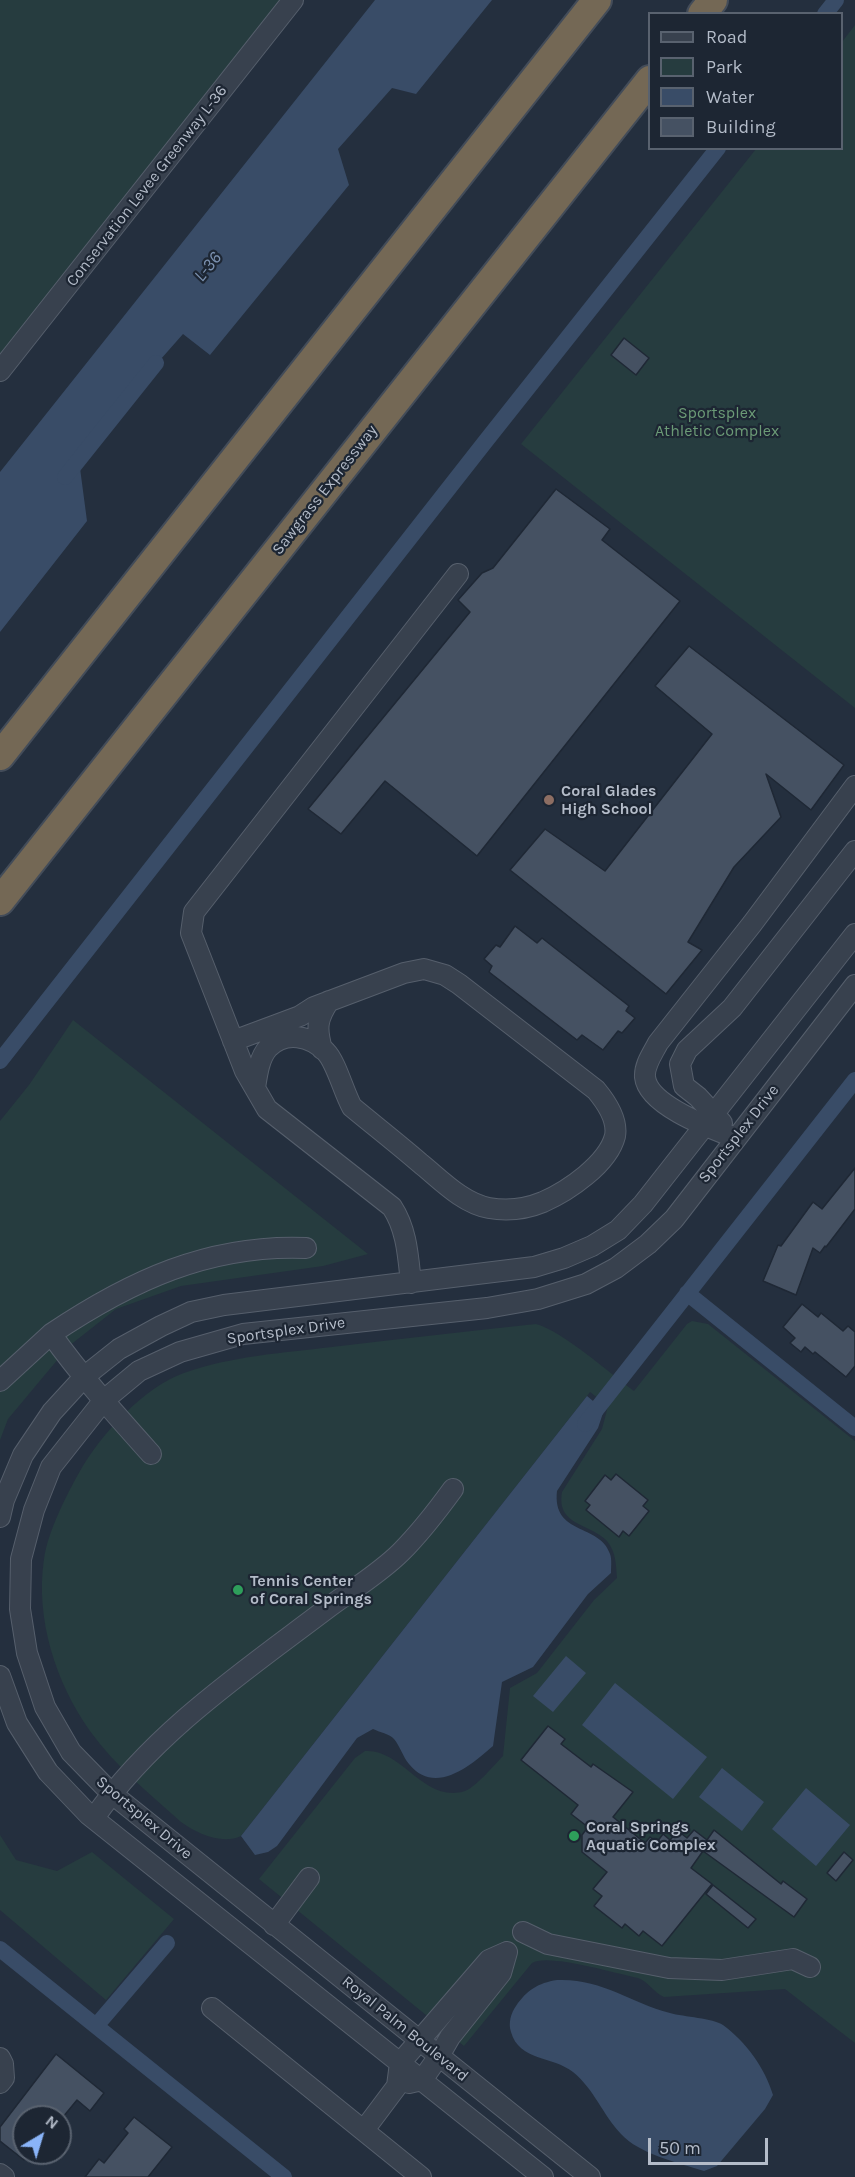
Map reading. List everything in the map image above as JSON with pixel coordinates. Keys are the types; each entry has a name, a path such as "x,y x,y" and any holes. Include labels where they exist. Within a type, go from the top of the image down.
{"highway":[{"path":"0,756 597,0"},
{"path":"704,12 713,0"},
{"name":"Sawgrass Expressway","path":"0,901 648,83"}],"street":[{"name":"Conservation Levee Greenway L-36","path":"0,371 293,0"},
{"path":"411,1283 405,1237 400,1219 392,1206 267,1109 245,1071 191,933 194,912 458,574"},
{"path":"710,1120 682,1115 650,1089 645,1078 646,1065 658,1043 732,950 855,786"},
{"path":"736,1138 710,1120 684,1086 680,1064 687,1050 732,1008 855,851"},
{"name":"Sportsplex Drive","path":"0,1517 4,1500 23,1455 52,1412 85,1376 119,1349 191,1312 224,1305 534,1267 592,1246 618,1230 643,1204 855,934"},
{"path":"233,1041 300,1016 314,1006 404,973 424,969 445,975 596,1090 606,1101 613,1119 615,1134 609,1151 596,1168 542,1202 513,1209 487,1207 464,1198 352,1107 328,1053 313,1042 297,1036 281,1039 267,1049 258,1068 255,1088"},
{"name":"Sportsplex Drive","path":"220,1881 111,1793 71,1752 45,1707 27,1653 20,1609 21,1560 34,1510 51,1467 104,1400 139,1371 180,1352 243,1334 487,1308 538,1299 586,1284 616,1268 648,1244 667,1226 855,985"},
{"path":"322,1048 317,1034 320,1015 329,1001"},
{"path":"0,1381 51,1334 92,1307 166,1271 206,1258 248,1250 274,1247 306,1248"},
{"path":"51,1334 70,1360 151,1454"},
{"path":"94,1818 111,1793 162,1739 247,1669 399,1554 424,1528 453,1489"},
{"name":"Sportsplex Drive","path":"0,1676 17,1723 48,1772 94,1818 202,1905"},
{"path":"274,1925 309,1878"},
{"name":"Royal Palm Boulevard","path":"220,1881 590,2177"},
{"name":"Royal Palm Boulevard","path":"202,1905 543,2177"},
{"path":"523,1932 548,1944 669,1968 722,1970 793,1959 810,1967"},
{"path":"363,2130 398,2086 400,2063 489,1960 507,1952 501,1973 450,2037 422,2080 398,2086"},
{"path":"212,2007 421,2177"},
{"path":"0,2058 4,2078 0,2083"}],"green space":[{"path":"0,0 293,0 0,371"},
{"name":"Sportsplex Athletic Complex","path":"855,25 855,708 521,444 755,150 843,150 843,41"},
{"path":"73,1020 368,1254 323,1266 181,1286 116,1309 69,1346 8,1419 0,1440 0,1121 29,1085"},
{"name":"Tennis Center of Coral Springs","path":"692,1321 708,1324 855,1441 855,2043 785,1989 664,1997 638,1978 567,1962 540,1961 532,1963 464,2046 259,1879 355,1758 365,1751 378,1752 437,1790 450,1793 469,1789 503,1756 510,1688 537,1673 594,1600 617,1578 616,1563 610,1545 600,1535 569,1518 562,1503 562,1492 602,1429 608,1406 590,1392 241,1836 234,1838 210,1836 181,1822 110,1756 78,1712 58,1671 46,1627 42,1582 49,1537 75,1481 99,1442 139,1400 184,1373 257,1356 536,1324 560,1335 634,1391 687,1324"},
{"path":"0,1835 16,1860 57,1871 92,1852 174,1919 106,2000 0,1910"}],"water":[{"path":"375,0 492,0 416,94 392,88 338,149 349,185 210,355 183,334 78,453 87,521 0,632 0,472"},
{"path":"587,1396 604,1410 598,1428 557,1491 557,1505 569,1523 597,1537 605,1544 611,1556 611,1573 588,1594 533,1667 502,1682 493,1746 463,1769 441,1778 430,1778 419,1773 409,1764 392,1737 373,1729 357,1738 277,1846 268,1852 255,1855 241,1836"},
{"path":"566,1656 586,1673 553,1712 533,1696"},
{"path":"615,1683 707,1757 673,1799 582,1725"},
{"path":"722,1768 764,1802 742,1831 699,1797"},
{"path":"806,1788 850,1825 816,1866 772,1829"},
{"path":"557,1980 587,1983 670,2013 718,2023 747,2048 760,2065 773,2095 765,2109 717,2166 704,2171 660,2157 638,2147 621,2134 587,2086 573,2072 521,2048 511,2032 511,2015 524,1996 534,1988"}],"building":[{"path":"624,338 649,358 636,375 611,355"},
{"path":"556,489 610,529 602,540 680,601 477,856 385,781 341,834 308,809 470,612 458,600 482,573 493,568"},
{"path":"689,646 844,765 811,810 766,774 781,817 734,867 688,942 702,950 666,994 510,870 545,829 605,871 712,734 655,686"},
{"path":"515,926 537,943 542,938 629,1006 626,1011 635,1018 622,1033 618,1031 603,1050 582,1035 577,1040 489,972 492,966 484,959 496,945 500,947"},
{"path":"855,1168 855,1209 820,1253 813,1248 796,1295 763,1281 778,1245 781,1246 813,1202 822,1209"},
{"path":"802,1304 818,1317 821,1313 843,1331 848,1326 855,1332 855,1366 846,1377 815,1352 813,1354 805,1347 801,1352 790,1343 795,1338 783,1327"},
{"path":"616,1474 648,1500 643,1506 649,1511 629,1536 623,1531 619,1537 586,1510 590,1505 585,1501 605,1475 611,1480"},
{"path":"548,1726 565,1739 561,1744 591,1767 593,1764 633,1792 613,1817 645,1843 650,1837 657,1842 663,1834 670,1840 678,1831 687,1838 694,1830 707,1840 714,1830 781,1884 783,1881 807,1899 794,1917 703,1851 691,1868 712,1884 662,1946 643,1931 639,1936 625,1924 622,1928 594,1906 602,1896 593,1889 607,1872 582,1852 582,1835 588,1827 571,1814 578,1805 521,1760"},
{"path":"844,1852 853,1860 836,1881 827,1873"},
{"path":"713,1885 756,1919 748,1928 706,1894"},
{"path":"56,2054 104,2093 90,2111 77,2100 72,2106 17,2105"},
{"path":"12,2111 12,2150 0,2141 0,2127"},
{"path":"134,2117 172,2147 148,2177 85,2177 99,2159 104,2163 128,2133 124,2129"}],"waterway":[{"path":"827,12 836,0"},
{"path":"0,1061 716,150"},
{"name":"L-36","path":"65,477 156,363"},
{"path":"585,1424 855,1080"},
{"path":"687,1293 855,1428"},
{"path":"96,2026 167,1943"},
{"path":"0,1949 284,2177"}],"place":[{"name":"Coral Glades High School","path":"549,800"},
{"name":"Tennis Center of Coral Springs","path":"238,1590"},
{"name":"Coral Springs Aquatic Complex","path":"574,1836"}]}
